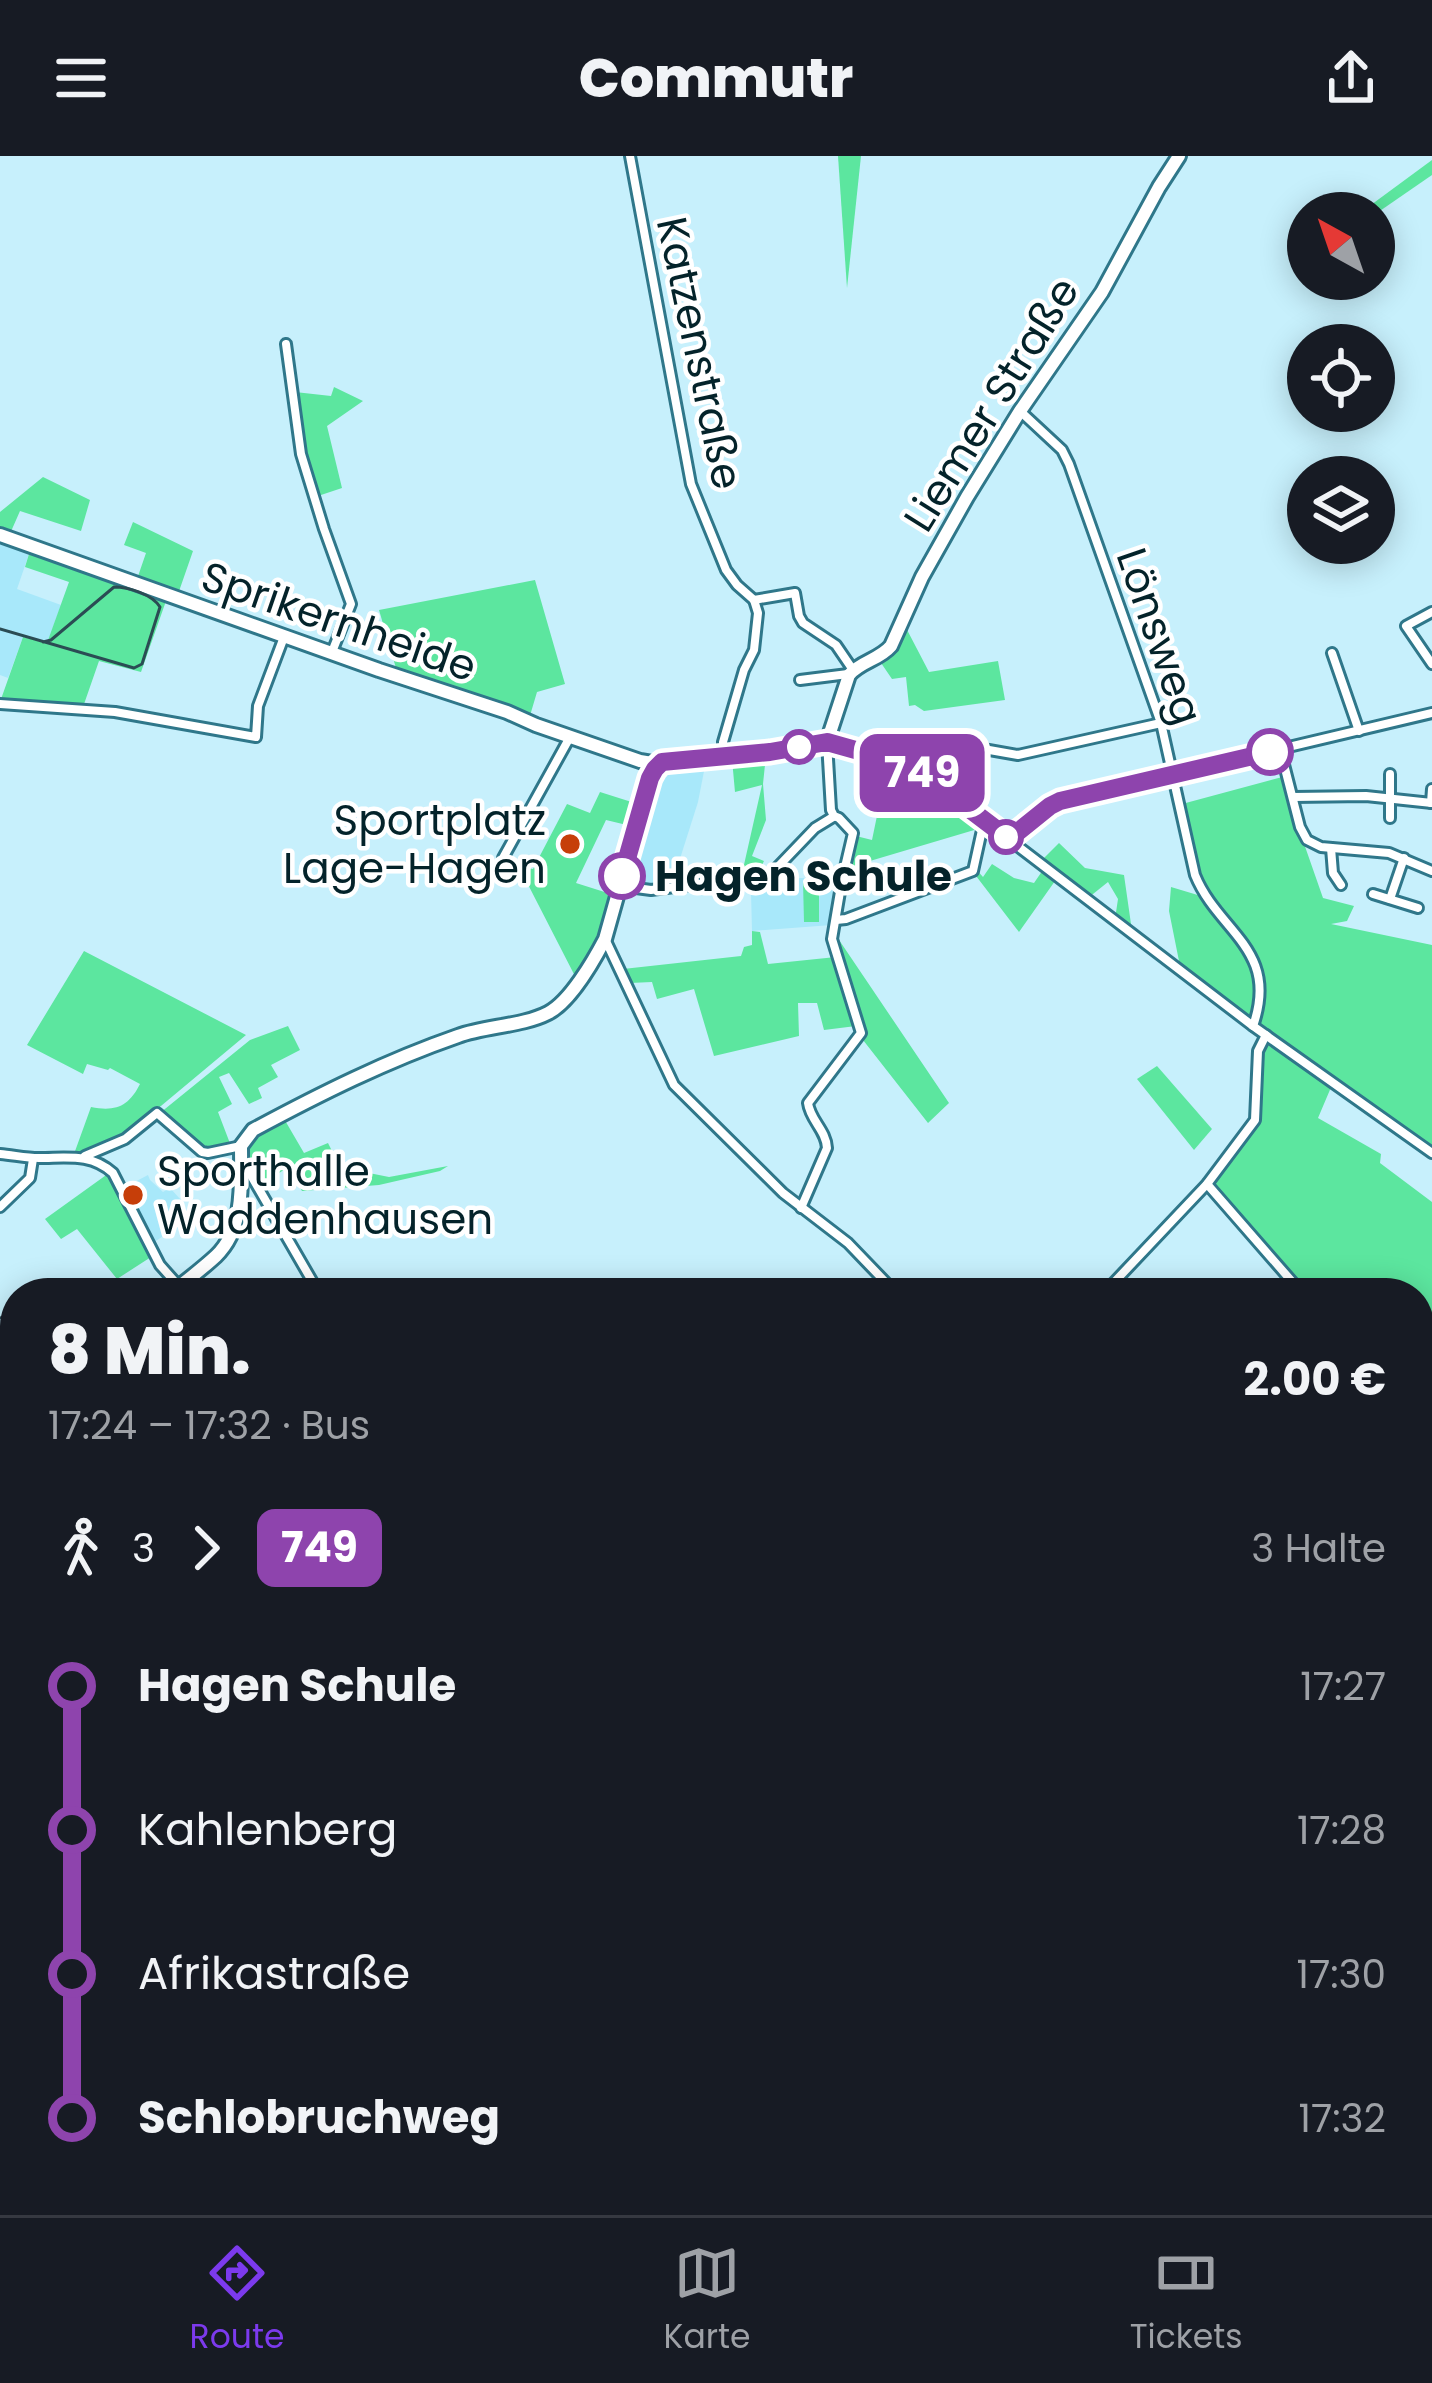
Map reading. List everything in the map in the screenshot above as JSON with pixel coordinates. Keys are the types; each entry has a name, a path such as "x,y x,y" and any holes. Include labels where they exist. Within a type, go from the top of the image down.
{"main road":[{"name":"Liemer Straße","path":"851,672 891,646 943,538 1020,411 1102,292 1179,156"},
{"name":"Sprikernheide","path":"0,535 658,764"},
{"path":"192,1278 230,1238 242,1186 241,1152 253,1130 396,1058 466,1033 546,1014 561,1004 605,939 658,764 827,742 851,672"}],"street":[{"name":"Katzenstraße","path":"630,156 691,484 729,575 754,600"},
{"path":"286,344 301,454 351,604 331,653"},
{"name":"Lönsweg","path":"1020,411 1062,450 1069,464 1161,722 1199,884 1241,939 1257,969 1260,991 1253,1026"},
{"path":"724,755 723,742 754,650 759,619 754,600 795,592 803,623 836,645 851,672 800,680"},
{"path":"1432,612 1406,626 1432,664"},
{"path":"0,704 115,712 256,737 258,706 284,637"},
{"path":"1332,653 1359,731"},
{"path":"1009,839 1060,801 1432,712"},
{"path":"918,770 922,742 928,739 1018,755 1161,722"},
{"path":"502,858 570,737"},
{"path":"834,816 827,742 918,770 1253,1026 1432,1153"},
{"path":"1280,749 1307,840 1331,848 1389,853 1432,871"},
{"path":"1390,775 1390,818"},
{"path":"1293,797 1366,796 1431,803 1432,789"},
{"path":"619,886 651,890 770,874 815,828 834,816"},
{"path":"802,1208 827,1148 808,1103 861,1033 832,939 854,833 834,816"},
{"path":"836,920 973,871 984,820"},
{"path":"1331,848 1333,873 1341,885"},
{"path":"1390,899 1404,858"},
{"path":"1373,894 1418,908"},
{"path":"605,939 670,1079 882,1278"},
{"path":"1118,1278 1207,1184 1255,1120 1258,1051 1266,1035"},
{"path":"0,1154 32,1159 84,1157 125,1139 157,1113 202,1152 241,1152 307,1278"},
{"path":"84,1157 113,1173 169,1278"},
{"path":"0,1207 30,1178 32,1159"},
{"path":"1207,1184 1289,1278"}],"shaded area":[{"path":"0,543 29,554 17,589 61,605 47,644 23,637 8,678 0,675"},
{"path":"706,761 671,887 626,884 658,768"},
{"path":"767,879 838,881 832,925 752,931 751,892 760,892"},
{"path":"148,1175 163,1192 170,1188 181,1200 166,1234 153,1243 125,1187"}],"green space":[{"path":"838,156 861,156 847,288"},
{"path":"1432,160 1432,175 1395,201 1395,192 1389,192"},
{"path":"334,387 363,401 327,426 342,488 315,497 301,452 295,392 331,396"},
{"path":"43,477 90,500 81,531 20,511 9,536 0,533 0,512"},
{"path":"133,522 193,551 177,597 136,582 146,553 124,545"},
{"path":"29,554 166,601 141,672 99,661 83,707 0,702 23,637 47,643 69,582 25,567"},
{"path":"535,580 565,684 537,692 529,719 398,675 379,610"},
{"path":"904,624 929,672 998,661 1005,700 924,711 909,706 906,677 892,679 879,660"},
{"path":"766,755 766,820 752,856 764,861 757,875 741,878 762,785 735,792 732,759"},
{"path":"914,772 981,828 843,869 852,835 872,840 878,811 888,813 892,801 906,804"},
{"path":"1286,776 1323,898 1354,906 1347,921 1331,924 1432,945 1432,1149 1180,966 1169,911 1171,887 1211,899 1182,804"},
{"path":"600,792 641,805 635,827 606,820 576,883 614,895 604,933 577,980 519,867 533,869 567,804 590,813"},
{"path":"1059,843 1085,868 1124,875 1132,931 1115,919 1118,899 1108,882 1088,898 1062,878 1055,881 1019,932 973,872 975,868 983,877 992,864 1014,878 1034,883 1047,864 1043,859"},
{"path":"803,882 819,882 819,922 804,922"},
{"path":"752,931 760,932 768,964 836,957 856,1026 824,1030 817,1003 798,1003 799,1036 714,1056 694,989 657,999 652,982 630,983 623,969 741,956 744,947 752,945"},
{"path":"835,934 949,1103 928,1123 863,1040"},
{"path":"84,951 246,1035 125,1136 74,1154 91,1107 121,1106 140,1084 110,1068 87,1064 83,1074 27,1045"},
{"path":"288,1026 300,1050 271,1065 278,1077 258,1088 262,1098 249,1104 229,1073 219,1077 232,1104 218,1112 231,1146 203,1150 160,1113 250,1040"},
{"path":"1267,1039 1332,1085 1318,1118 1381,1154 1380,1163 1432,1202 1432,1278 1293,1278 1211,1184 1259,1116 1260,1052"},
{"path":"1157,1066 1212,1129 1194,1150 1137,1079"},
{"path":"283,1117 304,1153 328,1143 346,1179 448,1166 379,1185 302,1191 288,1167 260,1186 244,1158 245,1141"},
{"path":"109,1173 151,1257 116,1278 77,1229 61,1239 45,1219"}],"tram line":[{"path":"0,629 134,668 142,664 160,607 139,592 114,587 51,640 43,642"}],"bus line":[{"name":"749","path":"622,876 650,778 662,762 827,742 918,770 1009,839 1060,801 1270,752"}],"place":[{"name":"Sportplatz Lage-Hagen","path":"570,844"},
{"name":"Hagen Schule","path":"622,876"},
{"name":"Sporthalle Waddenhausen","path":"133,1195"}]}
